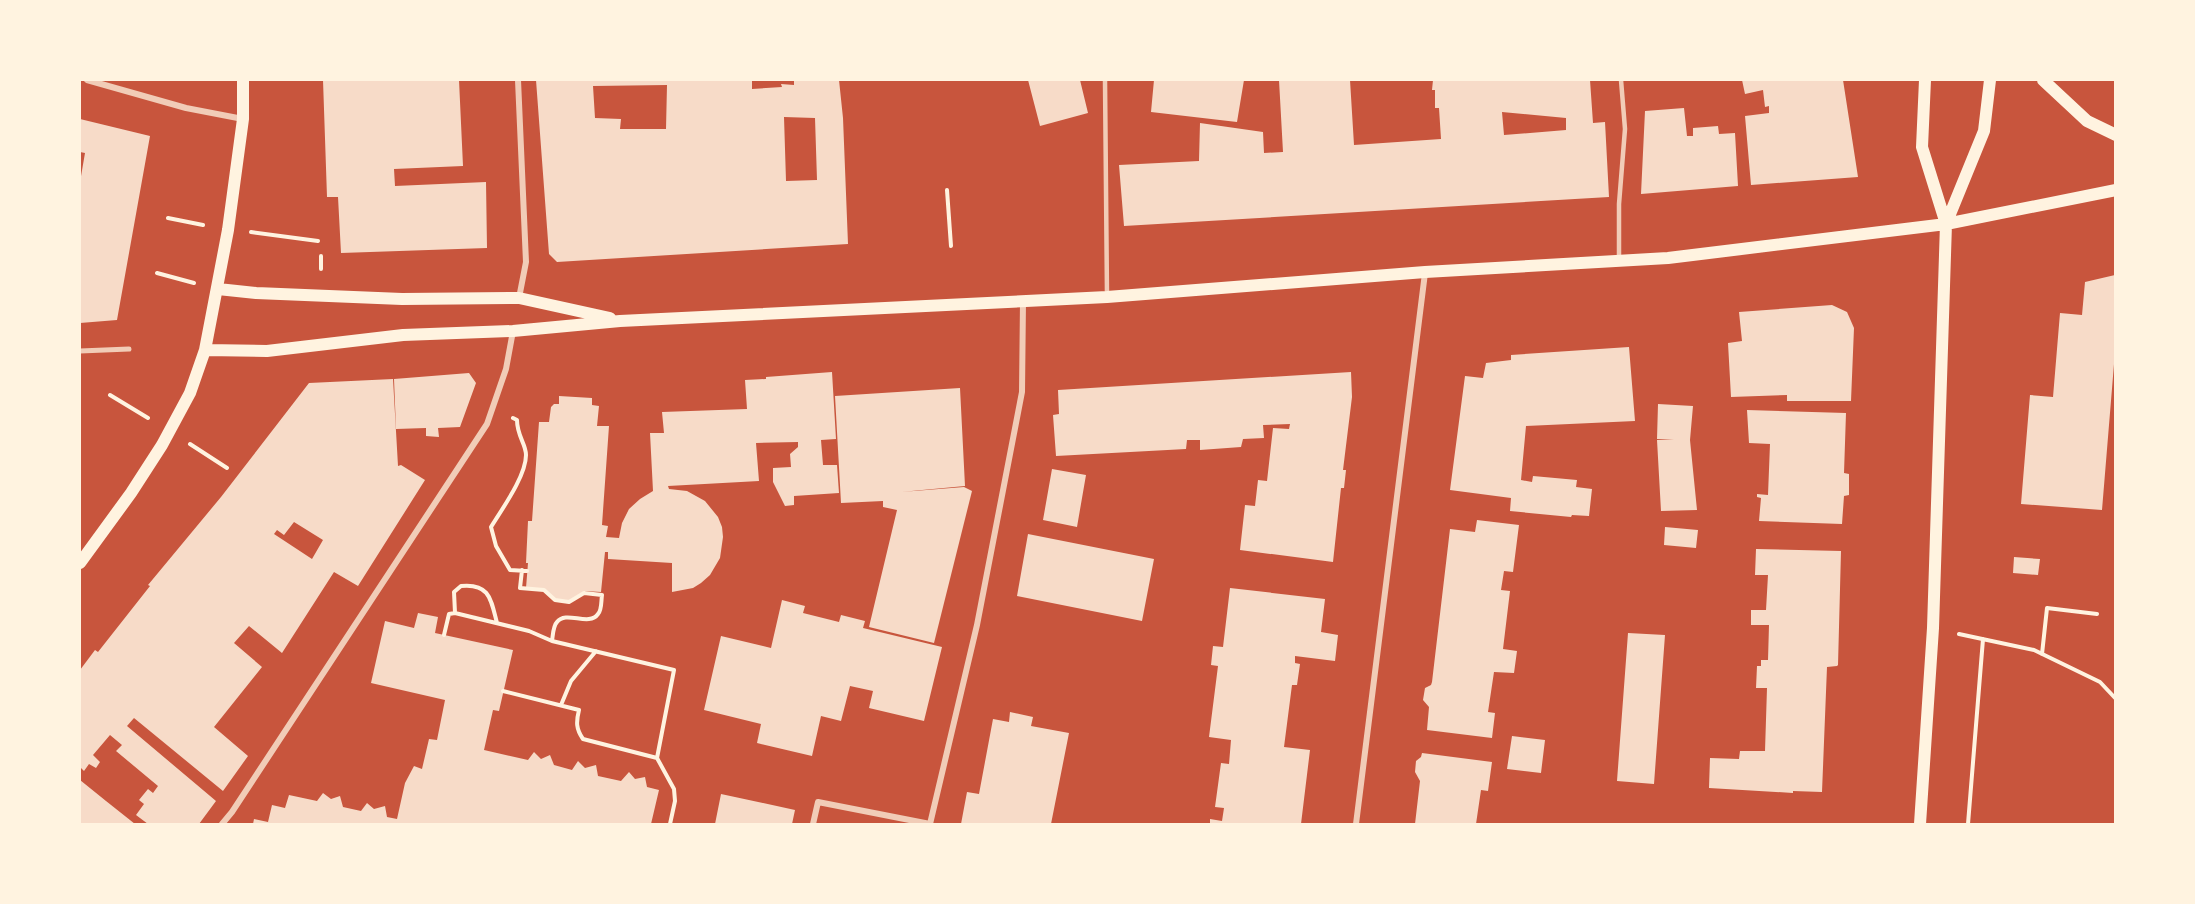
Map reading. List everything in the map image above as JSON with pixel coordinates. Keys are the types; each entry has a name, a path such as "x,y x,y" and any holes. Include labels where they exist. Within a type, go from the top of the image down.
{"main road":[{"path":"80,563 131,494 166,438 190,393 205,350 218,289 243,119 243,80"},
{"path":"1920,825 1933,628 1946,224 1922,147 1925,80"},
{"path":"1946,224 1984,131 1990,80"},
{"path":"2043,80 2087,121 2115,135"},
{"path":"205,350 267,351 403,335 513,331 620,321 1107,297 1425,272 1668,258 1946,224 2115,190"},
{"path":"218,289 256,293 402,299 519,298 620,321"}],"street":[{"path":"87,80 186,108 243,119"},
{"path":"518,80 526,262 519,298"},
{"path":"1356,825 1425,272"},
{"path":"813,825 818,802 930,824 977,625 1022,392 1023,300"},
{"path":"222,825 487,424 506,369 513,331"},
{"path":"80,351 129,350"}],"lane":[{"path":"1105,80 1107,297"},
{"path":"1618,261 1619,204 1626,129 1621,80"}],"path":[{"path":"947,190 951,246"},
{"path":"156,273 218,289"},
{"path":"492,412 517,420 517,429 526,456 518,484 491,527 496,546 510,570 524,571 520,588 544,590 555,600 569,602 584,593 602,595 600,612 597,617 558,619 555,623 552,641"},
{"path":"455,613 454,592 461,586 480,587 487,593 497,623"},
{"path":"2042,654 2047,608 2097,614"},
{"path":"444,635 448,614 455,613 529,631 552,641 674,670 657,758 674,789 675,801 670,825"},
{"path":"1933,628 2034,650 2100,682 2115,699"},
{"path":"1968,825 1983,639"},
{"path":"561,705 571,681 596,651"},
{"path":"503,691 579,710 576,721 577,730 583,739 657,758"}],"building":[{"path":"323,80 459,80 463,166 394,169 395,186 486,182 487,248 341,253 338,197 327,197"},
{"path":"536,80 752,80 752,89 782,87 781,84 794,85 794,80 839,80 843,118 848,244 557,262 549,254","holes":["667,85 666,129 620,129 621,119 595,118 593,86","784,117 815,118 817,180 786,181"]},
{"path":"1028,80 1080,80 1088,113 1040,126"},
{"path":"1154,80 1244,80 1237,122 1151,112"},
{"path":"1279,80 1350,80 1354,145 1441,139 1439,108 1435,108 1435,90 1432,90 1433,80 1590,80 1593,123 1605,122 1609,197 1124,226 1119,165 1199,161 1200,123 1263,132 1264,153 1283,152","holes":["1502,112 1566,118 1566,130 1504,135"]},
{"path":"1742,80 1843,80 1858,177 1751,185 1745,116 1769,113 1769,106 1765,107 1763,90 1745,94"},
{"path":"1684,108 1687,136 1693,136 1693,128 1718,126 1719,134 1735,133 1738,186 1641,194 1645,111"},
{"path":"80,119 150,136 117,320 80,323 80,182 85,153 80,152"},
{"path":"2115,275 2115,352 2102,510 2021,504 2030,395 2053,397 2060,313 2082,315 2085,282"},
{"path":"1832,305 1847,312 1854,328 1851,401 1787,401 1787,395 1731,397 1728,343 1742,341 1739,312"},
{"path":"1629,347 1635,421 1526,426 1521,480 1532,482 1533,476 1577,480 1576,487 1592,489 1589,516 1572,515 1571,517 1510,511 1511,498 1450,490 1465,376 1483,378 1486,363 1511,360 1511,355"},
{"path":"832,372 836,439 821,440 823,465 837,465 839,493 794,496 794,505 785,506 773,482 773,468 791,467 790,454 798,447 798,442 756,443 759,481 668,486 669,489 687,491 705,501 718,517 722,527 720,558 710,575 701,583 693,588 672,592 672,563 608,559 608,552 605,552 601,592 585,591 570,600 556,600 544,589 526,588 528,521 532,521 539,422 549,422 551,407 559,404 559,396 592,398 592,405 599,406 597,426 609,426 602,525 608,526 606,537 619,538 622,523 629,509 653,491 650,433 664,433 662,412 747,409 745,380"},
{"path":"1351,372 1352,397 1343,470 1346,470 1344,488 1341,488 1333,562 1240,550 1245,505 1255,506 1258,480 1267,481 1273,428 1289,429 1290,424 1263,425 1264,438 1243,439 1241,447 1200,450 1200,440 1187,440 1186,449 1056,456 1053,415 1059,414 1058,390"},
{"path":"469,373 476,383 460,427 438,428 439,437 426,436 426,428 396,429 394,379"},
{"path":"393,379 398,466 401,465 425,480 358,586 334,572 282,653 249,626 234,643 262,667 214,727 248,756 223,791 134,718 127,726 216,801 199,824 148,824 136,815 144,804 139,800 148,789 153,793 158,786 116,751 122,745 110,735 93,755 100,762 96,768 89,764 84,771 80,767 80,670 95,650 98,652 150,586 148,585 221,497 309,383","holes":["294,522 323,540 312,559 274,534 277,530 284,535"]},
{"path":"960,388 965,486 901,492 964,487 972,491 934,643 869,627 897,510 883,507 883,501 841,503 835,396"},
{"path":"1658,404 1693,406 1690,440 1697,510 1661,511 1657,440 1674,440 1657,439"},
{"path":"1747,410 1846,413 1844,473 1849,474 1849,495 1844,496 1842,524 1759,521 1761,498 1757,497 1757,494 1768,495 1770,444 1749,443"},
{"path":"1052,469 1086,475 1077,527 1043,520"},
{"path":"1477,520 1519,525 1513,572 1504,571 1501,590 1510,591 1503,649 1517,651 1514,673 1494,672 1488,712 1495,713 1492,738 1427,730 1429,707 1423,700 1425,688 1432,682 1450,529 1475,532"},
{"path":"1665,527 1698,530 1696,548 1664,545"},
{"path":"1028,534 1154,559 1142,621 1017,596"},
{"path":"1756,549 1841,551 1838,665 1827,667 1822,792 1793,791 1793,793 1709,788 1710,758 1739,759 1740,751 1765,751 1767,688 1756,688 1757,666 1761,666 1761,660 1768,660 1769,625 1751,625 1751,610 1766,610 1768,575 1755,575"},
{"path":"2014,557 2040,559 2038,575 2013,573"},
{"path":"1230,588 1325,599 1321,632 1338,635 1335,661 1295,656 1295,663 1300,664 1297,685 1292,685 1284,747 1310,750 1301,824 1210,824 1210,819 1222,821 1224,808 1215,807 1221,763 1229,764 1231,740 1209,737 1218,666 1211,665 1213,646 1223,647"},
{"path":"782,600 805,606 803,613 839,622 841,615 865,621 863,628 942,647 924,721 869,708 873,691 850,686 841,721 821,716 812,756 757,743 761,724 704,710 721,636 771,648"},
{"path":"418,613 438,617 435,633 513,650 499,711 493,710 484,750 528,760 534,752 541,759 550,755 554,765 572,770 578,761 585,768 596,765 598,776 621,781 629,772 635,779 645,777 647,787 659,790 651,824 253,824 254,819 268,822 272,805 285,808 289,795 317,801 323,793 331,799 340,796 343,807 361,811 367,803 374,809 385,806 387,817 397,819 405,783 414,766 422,769 429,739 437,740 445,700 371,683 385,621 414,628"},
{"path":"1628,633 1665,635 1654,784 1617,781"},
{"path":"1010,712 1033,717 1031,726 1069,733 1051,824 961,824 967,792 979,794 993,719 1009,722"},
{"path":"1512,736 1545,740 1541,773 1507,769"},
{"path":"1422,753 1492,762 1488,791 1481,790 1476,824 1415,824 1420,781 1415,772 1416,761"},
{"path":"80,780 106,801 135,824 80,824"},
{"path":"721,794 795,810 792,824 715,824"}]}
